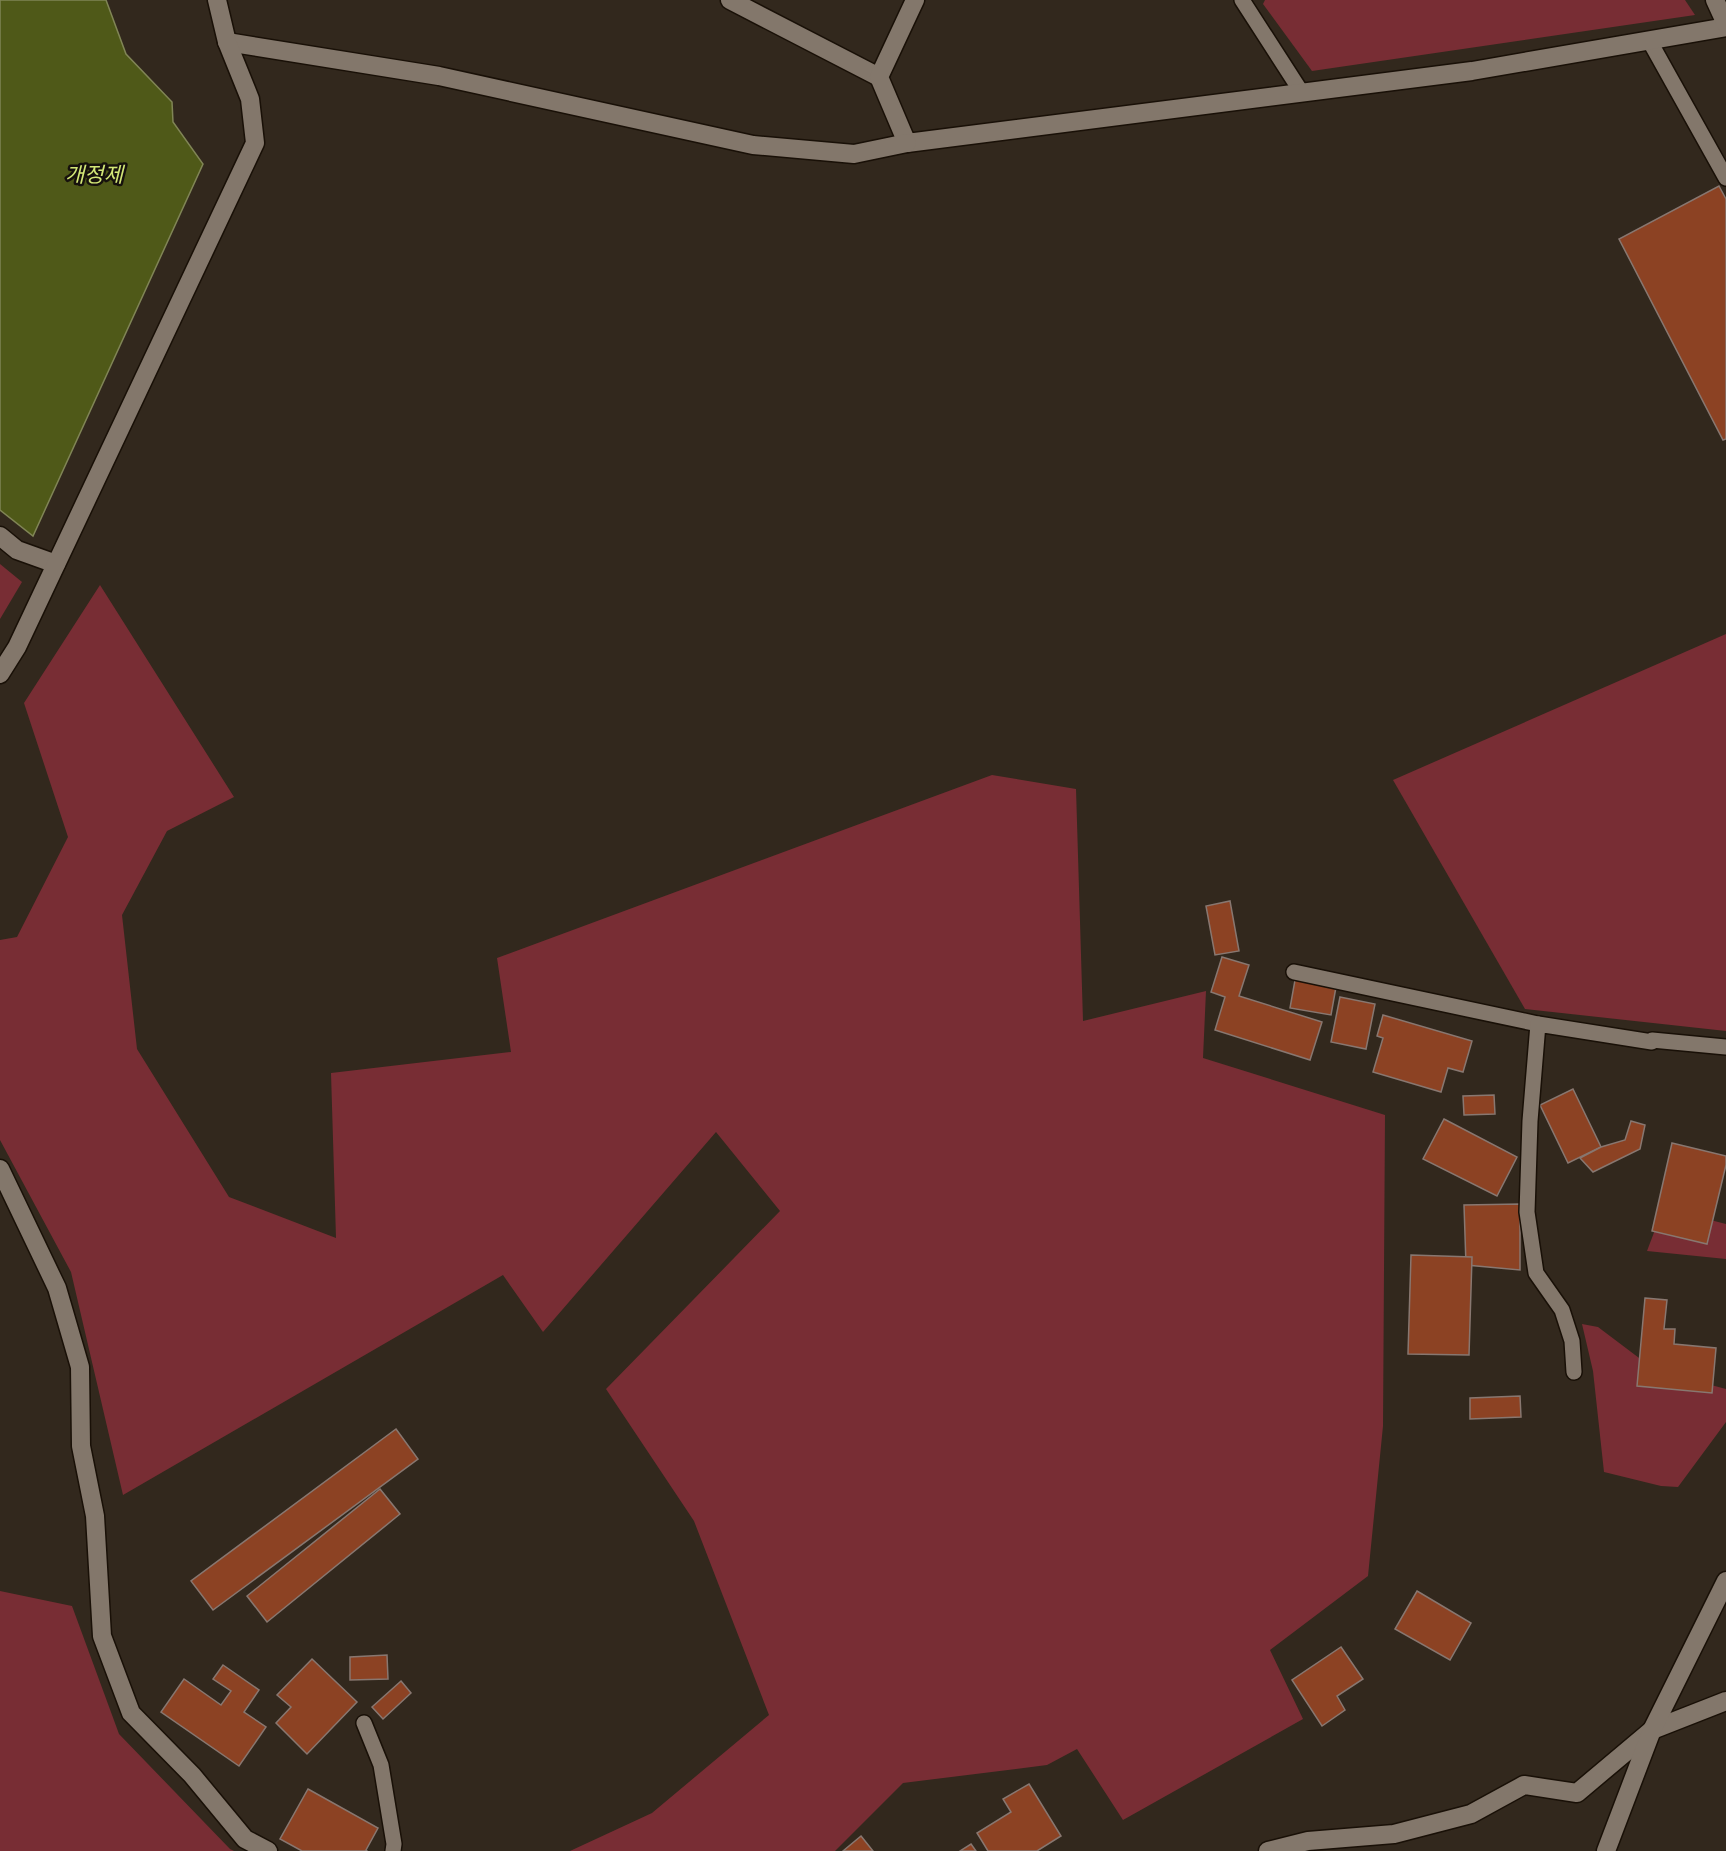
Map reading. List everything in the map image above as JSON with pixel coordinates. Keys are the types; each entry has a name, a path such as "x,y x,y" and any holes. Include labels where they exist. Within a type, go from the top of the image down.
{"street":[{"path":"0,674 17,647 255,143 250,99 227,42 217,0"},
{"path":"730,0 879,77 907,143"},
{"path":"879,77 915,0"},
{"path":"227,42 439,76 753,145 854,154 907,143 1472,71 1649,40 1726,25 1715,0"},
{"path":"0,536 17,550 56,564"},
{"path":"0,1169 57,1288 80,1367 81,1446 95,1516 102,1636 131,1713 192,1775 245,1839 268,1851"},
{"path":"1606,1851 1652,1730 1726,1581"},
{"path":"1268,1851 1308,1841 1394,1834 1472,1814 1524,1785 1577,1793 1652,1730 1726,1701"}],"lane":[{"path":"1242,0 1302,93"},
{"path":"1649,40 1726,178"},
{"path":"1294,972 1538,1024 1652,1042 1726,1047"},
{"path":"1538,1024 1530,1121 1527,1212 1536,1273 1562,1310 1572,1341 1574,1372"},
{"path":"364,1723 381,1765 394,1844 393,1851"}],"shaded area":[{"path":"1265,0 1685,0 1695,15 1312,71 1263,4"},
{"path":"0,564 22,582 0,619"},
{"path":"100,585 234,797 167,831 122,915 137,1049 229,1197 336,1238 331,1073 511,1052 497,958 992,775 1076,789 1083,1021 1206,991 1203,1058 1385,1115 1383,1426 1368,1576 1270,1650 1303,1719 1123,1820 1077,1749 1047,1765 903,1783 835,1851 570,1851 652,1813 769,1715 694,1521 606,1389 780,1211 716,1132 543,1332 503,1275 123,1495 71,1272 0,1140 0,940 17,937 68,837 24,703"},
{"path":"1726,634 1726,1031 1525,1009 1393,780"},
{"path":"1683,1213 1726,1224 1726,1259 1647,1251 1661,1214"},
{"path":"1582,1324 1598,1327 1655,1370 1726,1389 1726,1422 1678,1487 1661,1486 1604,1472 1593,1371"},
{"path":"0,1591 72,1606 119,1734 234,1851 0,1851"}],"water":[{"name":"개정제","path":"0,0 106,0 126,54 172,102 173,122 203,164 33,536 0,510"}],"building":[{"path":"1719,186 1726,199 1726,439 1723,440 1619,239"},
{"path":"1230,901 1239,951 1215,955 1206,906"},
{"path":"1222,957 1249,965 1239,996 1322,1022 1310,1060 1215,1030 1225,997 1211,992"},
{"path":"1295,980 1336,987 1331,1015 1290,1008"},
{"path":"1340,997 1375,1004 1366,1049 1331,1042"},
{"path":"1383,1015 1472,1041 1463,1072 1448,1068 1441,1092 1373,1072 1383,1038 1377,1036"},
{"path":"1573,1089 1601,1147 1568,1163 1540,1105"},
{"path":"1494,1095 1495,1114 1464,1115 1463,1096"},
{"path":"1444,1119 1517,1157 1497,1196 1423,1159"},
{"path":"1631,1121 1645,1125 1640,1149 1593,1172 1580,1158 1601,1147 1625,1140"},
{"path":"1672,1143 1726,1156 1726,1165 1707,1244 1652,1231"},
{"path":"1520,1204 1520,1270 1466,1265 1464,1205"},
{"path":"1411,1255 1472,1257 1469,1355 1408,1354"},
{"path":"1645,1298 1667,1300 1664,1329 1675,1329 1674,1344 1716,1348 1712,1393 1637,1386"},
{"path":"1520,1396 1521,1417 1470,1419 1470,1398"},
{"path":"396,1429 418,1459 213,1610 191,1581"},
{"path":"380,1489 400,1514 267,1622 247,1596"},
{"path":"1417,1591 1471,1623 1450,1660 1395,1629"},
{"path":"1341,1647 1363,1679 1337,1696 1345,1710 1322,1726 1292,1680"},
{"path":"387,1655 388,1679 350,1680 350,1657"},
{"path":"312,1659 357,1702 307,1754 276,1723 291,1707 277,1695"},
{"path":"223,1665 259,1690 244,1712 266,1727 239,1766 161,1712 184,1679 221,1705 231,1691 213,1679"},
{"path":"401,1681 411,1693 383,1719 372,1707"},
{"path":"1029,1784 1061,1836 1037,1851 988,1851 977,1833 1011,1812 1003,1799"},
{"path":"308,1789 378,1828 367,1851 302,1851 280,1839"},
{"path":"861,1836 873,1851 843,1851"},
{"path":"971,1844 976,1851 960,1851"}]}
